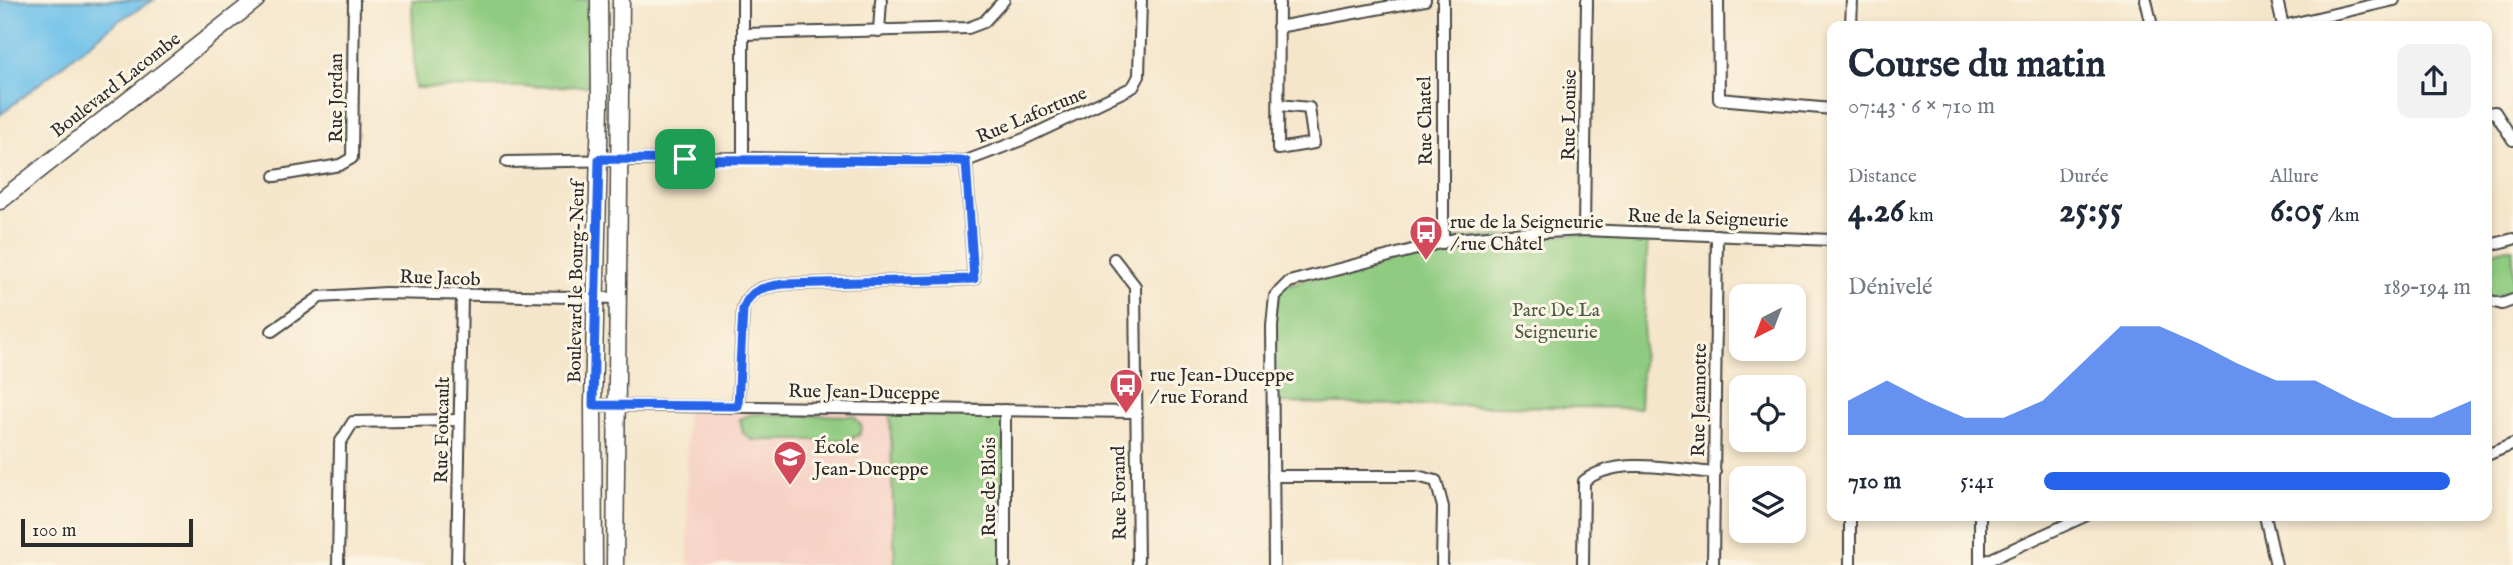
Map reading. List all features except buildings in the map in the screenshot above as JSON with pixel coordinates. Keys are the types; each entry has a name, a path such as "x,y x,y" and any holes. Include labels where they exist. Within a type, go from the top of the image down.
{"street":[{"name":"Boulevard Lacombe","path":"0,201 256,0"},
{"name":"Rue Jordan","path":"275,176 340,165 352,158 354,0"},
{"name":"Boulevard le Bourg-Neuf","path":"594,565 593,405 599,159 599,0"},
{"path":"615,565 621,0"},
{"path":"743,0 743,158"},
{"path":"879,31 881,0"},
{"path":"745,34 968,29 984,22 1004,0"},
{"name":"Rue Lafortune","path":"507,162 743,158 966,161 1024,139 1133,87 1139,76 1141,0"},
{"path":"1279,0 1278,149 1314,143 1309,108 1279,105"},
{"path":"1278,27 1425,0"},
{"name":"Rue Chatel","path":"1443,0 1443,243"},
{"name":"Rue Louise","path":"1584,230 1587,0"},
{"path":"1718,0 1719,99 1827,108"},
{"path":"1852,0 1852,21"},
{"path":"2146,0 2151,21"},
{"path":"2277,0 2282,21"},
{"path":"2304,21 2394,0"},
{"path":"2492,112 2496,112 2513,140"},
{"path":"738,406 743,309 747,298 758,287 974,279 966,161"},
{"name":"Rue de la Seigneurie","path":"1274,565 1272,326 1275,296 1289,282 1443,243 1510,234 1584,230 1827,240"},
{"name":"Rue Jeannotte","path":"1713,565 1717,235"},
{"path":"2492,245 2513,239"},
{"name":"Rue Forand","path":"1114,259 1135,286 1134,412 1138,565"},
{"name":"Rue Jacob","path":"272,331 320,297 385,293 617,298"},
{"name":"Rue Foucault","path":"457,565 462,296"},
{"path":"2492,301 2502,304 2513,300"},
{"name":"Rue Jean-Duceppe","path":"593,405 1134,412"},
{"name":"Rue de Blois","path":"1005,410 1005,565"},
{"path":"338,565 340,443 353,422 458,420"},
{"path":"2492,453 2513,444"},
{"path":"1583,565 1582,494 1584,481 1596,472 1620,466 1715,473"},
{"path":"1273,476 1407,476 1436,481 1443,507 1442,565"},
{"path":"1850,521 1850,565"},
{"path":"1980,521 1980,565 2074,521"},
{"path":"2265,521 2274,564"}],"shaded area":[{"name":"École Jean-Duceppe","path":"686,406 890,408 894,565 688,565"}],"green space":[{"path":"412,0 589,0 588,86 415,88"},
{"name":"Parc De La Seigneurie","path":"1648,232 1640,408 1274,403 1271,325 1282,286 1459,238"},
{"path":"2513,248 2513,291 2492,298 2492,252"},
{"path":"890,408 1005,410 1005,565 895,565"},
{"path":"752,414 854,416 862,427 859,435 849,440 752,440 743,433 740,419"}],"water":[{"path":"0,0 154,0 118,21 0,115"}],"place":[{"name":"rue de la Seigneurie / rue Châtel","path":"1426,262"},
{"name":"rue Jean-Duceppe / rue Forand","path":"1126,415"},
{"name":"École Jean-Duceppe","path":"790,487"}],"route":[{"path":"599,159 685,159 966,161 974,279 758,287 747,298 743,309 738,406 593,405 599,159"}]}
